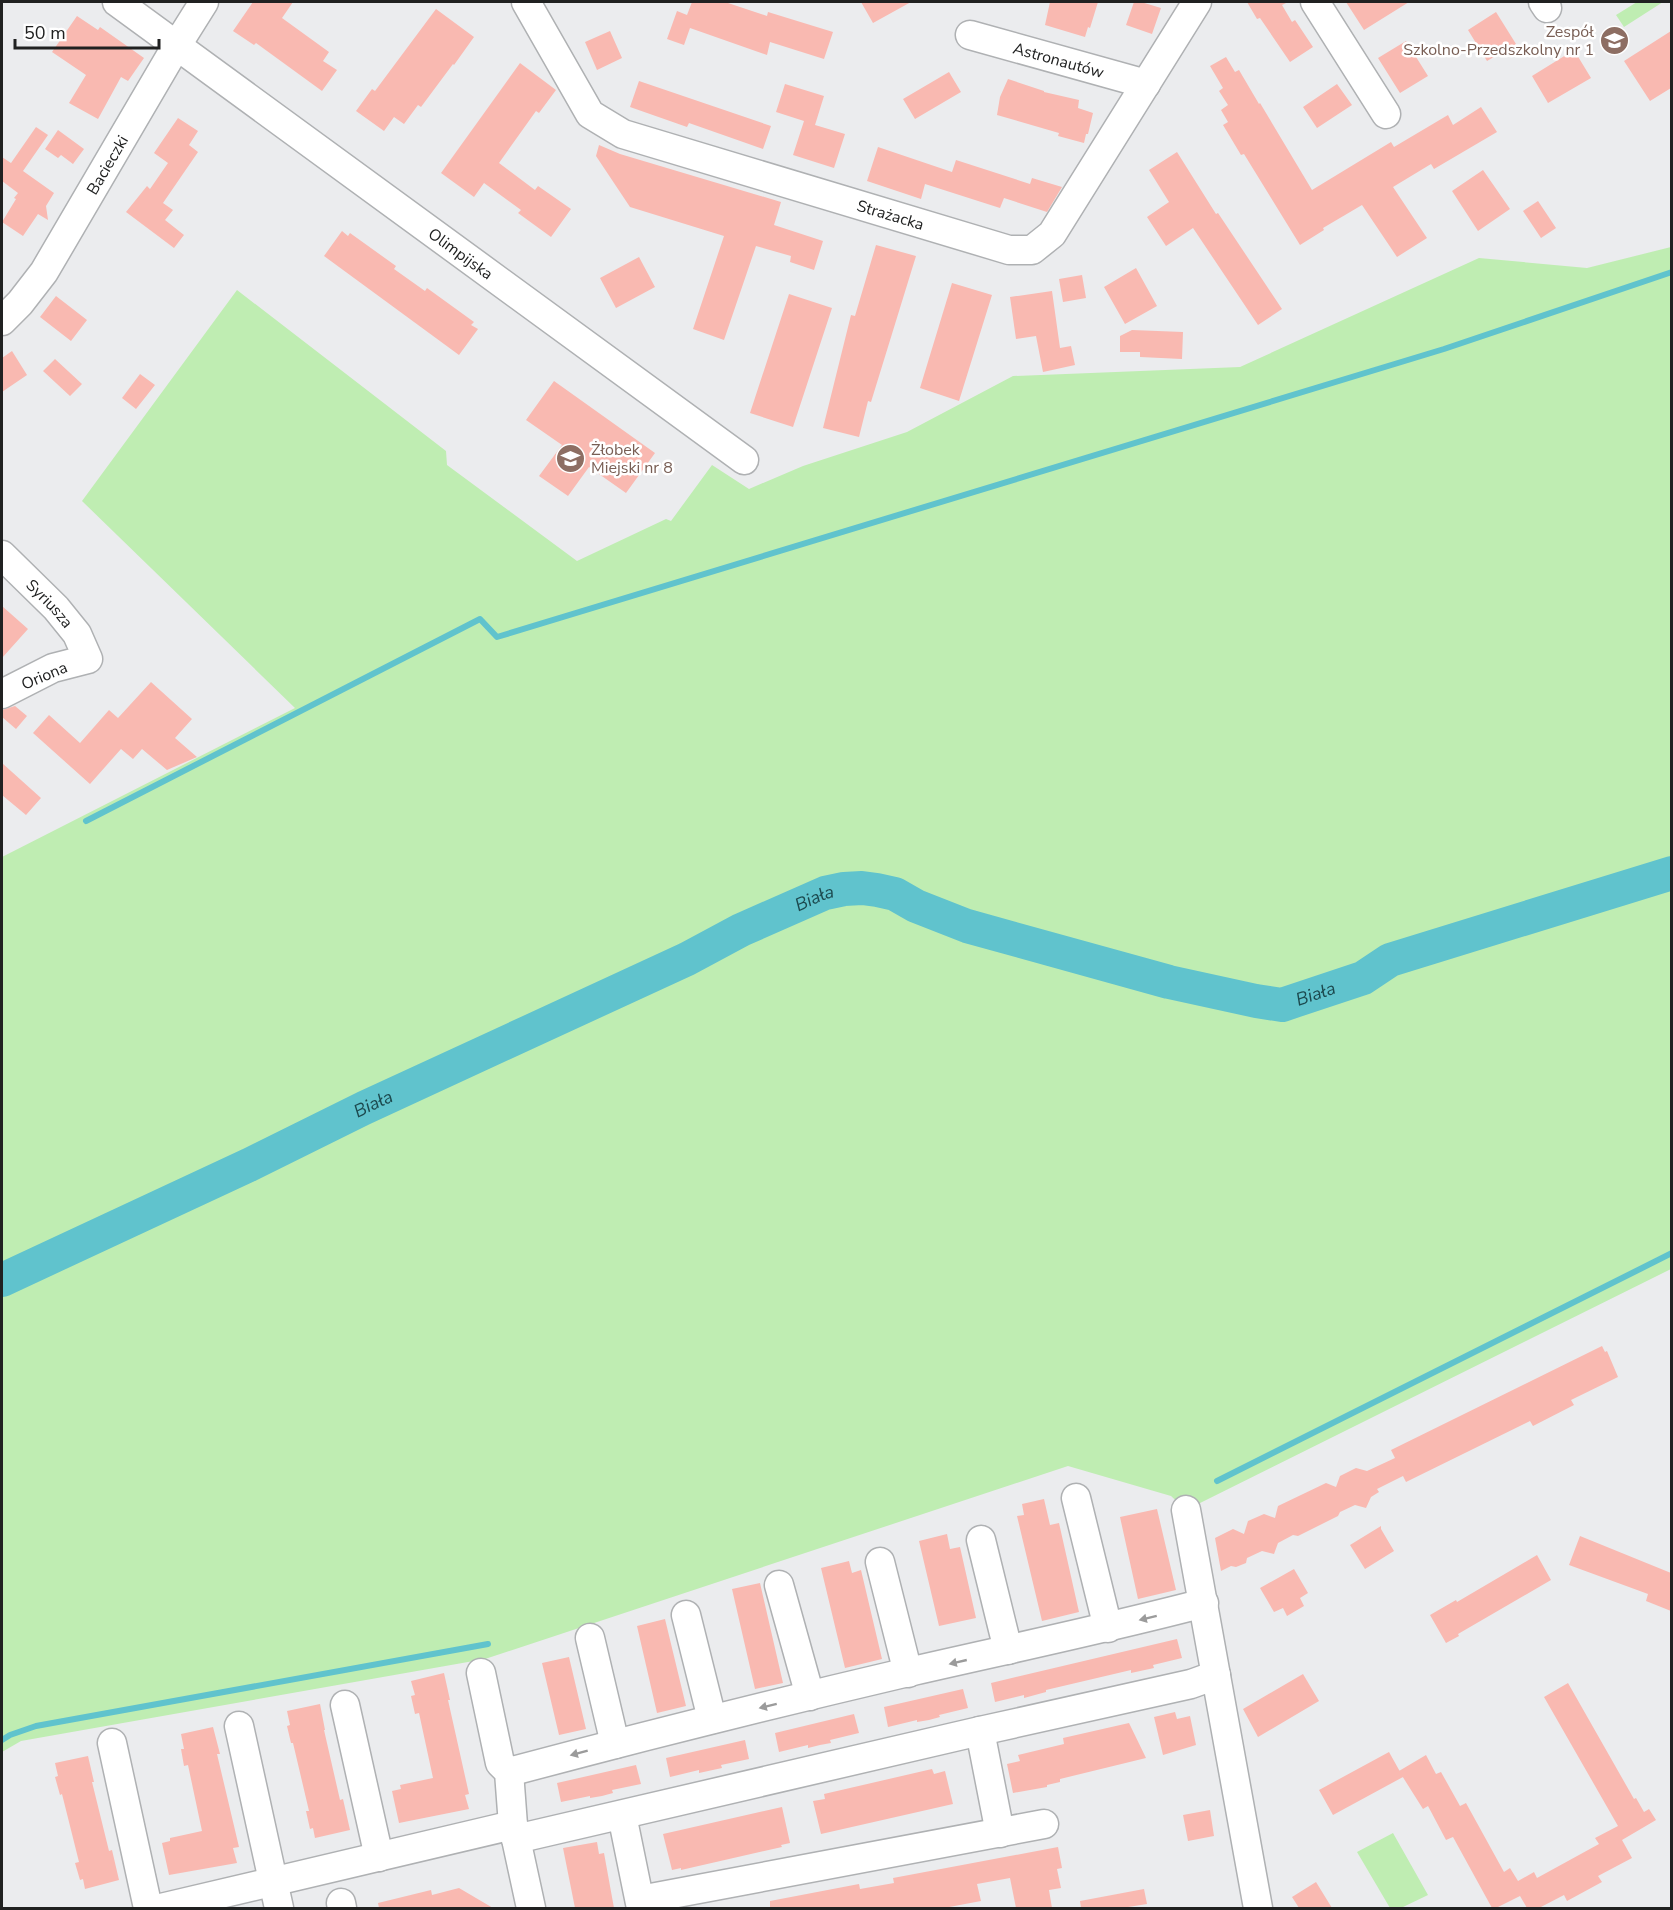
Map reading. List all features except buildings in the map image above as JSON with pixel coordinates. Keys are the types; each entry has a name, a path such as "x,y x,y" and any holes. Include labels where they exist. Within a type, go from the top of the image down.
{"street":[{"name":"Olimpijska","path":"117,2 744,460"},
{"name":"Bacieczki","path":"2,321 20,303 44,272 204,2"},
{"name":"Strażacka","path":"526,2 590,114 623,134 1009,250 1032,250 1052,234 1197,2"},
{"path":"1315,2 1386,114"},
{"name":"Astronautów","path":"970,35 1146,84"},
{"name":"Syriusza","path":"2,555 56,608 77,634 88,659"},
{"name":"Oriona","path":"2,694 53,668 88,659"},
{"path":"1076,1498 1108,1628"},
{"path":"1186,1510 1258,1908"},
{"path":"981,1540 1008,1650"},
{"path":"880,1562 908,1673"},
{"path":"779,1585 810,1696"},
{"path":"508,1772 712,1719 1108,1628 1204,1603"},
{"path":"686,1615 712,1719"},
{"path":"590,1638 615,1744"},
{"path":"482,1673 500,1763 508,1772 515,1832 531,1908"},
{"path":"161,1908 379,1857 622,1815 1191,1684 1216,1675"},
{"path":"345,1704 379,1857"},
{"path":"239,1726 279,1908"},
{"path":"980,1731 1000,1833"},
{"path":"112,1743 148,1908"},
{"path":"622,1815 640,1904 1044,1824"}],"green space":[{"path":"1637,2 1663,2 1624,27 1616,15"},
{"path":"1671,247 1671,1269 1186,1510 1171,1496 1068,1466 485,1659 21,1741 2,1752 2,857 295,708 82,501 237,290 446,451 447,465 577,561 666,519 671,521 712,465 749,489 803,466 907,432 1013,376 1240,367 1479,258 1587,268"},
{"path":"1393,1833 1428,1895 1401,1908 1390,1908 1357,1852"}],"waterway":[{"path":"86,821 480,619 497,637 1444,349 1672,272"},
{"name":"Biała","path":"2,1280 249,1165 364,1108 687,959 741,930 825,893 862,888 895,894 916,906 967,926 1169,982 1282,1005 1363,978 1390,960 1672,873"},
{"path":"1217,1481 1672,1253"},
{"path":"2,1740 36,1726 488,1644"}],"place":[{"name":"Zespół Szkolno-Przedszkolny nr 1","path":"1615,40"},
{"name":"Żłobek Miejski nr 8","path":"570,458"}]}
